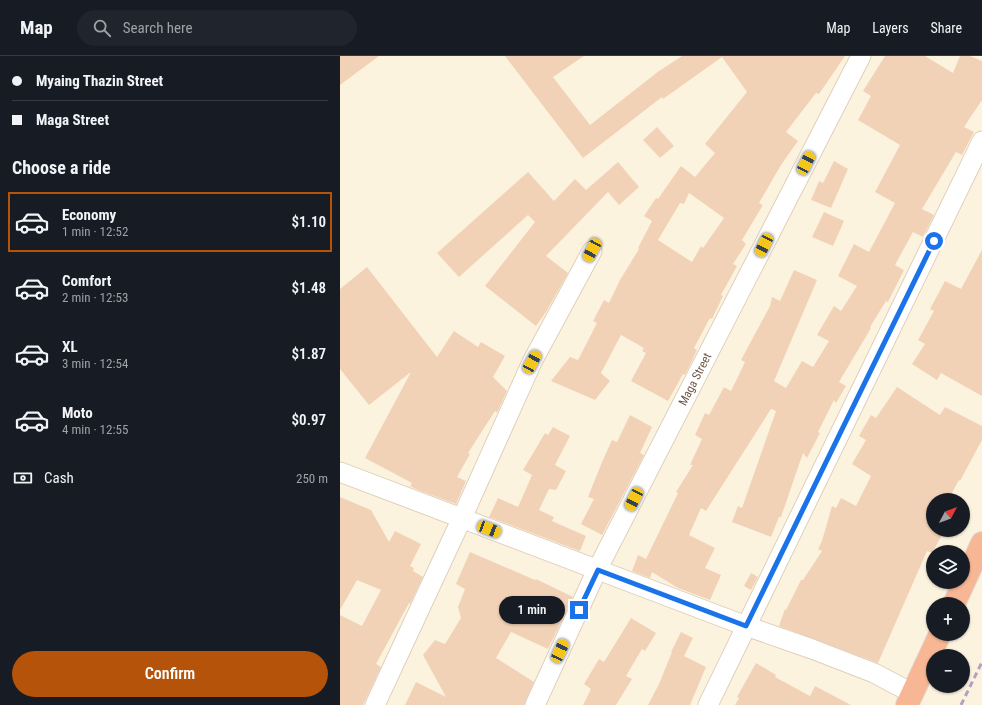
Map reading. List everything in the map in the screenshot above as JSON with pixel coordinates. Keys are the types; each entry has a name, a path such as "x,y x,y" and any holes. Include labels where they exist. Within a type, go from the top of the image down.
{"highway":[{"path":"957,597 982,543"},
{"path":"910,699 937,641"}],"street":[{"name":"Maga Street","path":"535,705 598,570 861,56"},
{"path":"708,705 982,141"},
{"path":"375,705 462,518 532,362 592,250"},
{"path":"340,472 874,673 910,699"}],"building":[{"path":"340,56 379,56 340,85"},
{"path":"505,56 584,56 553,77 590,125 659,71 682,56 845,56 819,94 816,93 786,132 798,141 781,165 759,203 763,205 742,240 746,244 733,264 737,266 721,295 723,296 712,319 710,318 694,348 697,350 685,375 683,374 668,401 631,381 646,353 642,351 644,348 621,335 601,373 610,381 595,400 551,381 570,357 578,360 597,323 593,321 604,300 609,303 620,280 639,249 638,248 652,221 644,216 656,198 658,199 681,166 695,177 715,153 705,144 747,92 722,57 663,99 662,97 583,158","holes":["689,193 724,218 703,248 701,246 692,262 658,240 680,203 684,204"]},
{"path":"885,56 925,56 953,73 960,56 970,56 982,61 982,100 964,127 974,132 962,155 956,152 922,209 934,215 923,237 913,232 895,265 904,270 888,302 886,301 870,327 871,328 839,382 846,386 836,403 834,400 818,432 820,433 807,458 803,453 781,517 779,517 771,537 732,522 738,506 742,508 776,411 771,409 706,511 701,508 689,535 715,548 705,568 721,575 710,600 678,588 652,572 650,578 632,571 638,555 646,559 678,493 676,492 693,465 690,465 702,439 695,435 705,413 709,415 724,387 731,391 745,362 741,360 770,306 772,297 780,301 794,270 817,280 774,381 786,388 802,361 813,367 829,341 817,335 834,306 841,311 857,286 838,276 854,244 869,252 895,203 875,192 900,145 858,120 871,96 863,91"},
{"path":"657,127 674,146 660,158 643,140"},
{"path":"834,161 848,169 831,208 811,200 819,181 823,183"},
{"path":"618,162 639,187 619,205 608,192 546,256 568,273 546,312 536,326 485,286 535,222 528,215 459,277 437,253 528,172 554,201 575,179 586,190"},
{"path":"824,212 844,221 833,246 812,237"},
{"path":"982,250 982,396 941,373 937,380 912,364 925,344 918,340 934,311 930,309 945,281 961,289"},
{"path":"367,267 437,357 454,331 478,347 481,342 505,356 493,377 507,391 497,413 495,411 468,453 470,454 457,477 466,481 456,504 410,486 412,483 365,458 411,372 369,405 340,369 340,289"},
{"path":"897,387 940,415 945,407 982,426 982,440 952,493 926,493 926,537 941,537 936,545 926,545 926,553 878,663 779,626 785,609 786,610 801,580 803,580 822,551 818,549 822,541 832,506 836,508 841,498 856,506 871,476 852,464 866,440 859,436 871,415 876,418"},
{"path":"630,415 652,427 640,453 644,455 602,535 581,524 594,499 588,497 602,462 612,440 617,442"},
{"path":"553,427 570,436 555,465 566,471 556,490 549,489 539,510 554,517 552,521 586,536 580,551 489,517 498,498 518,507 532,475 523,470 545,433 548,435"},
{"path":"340,497 371,510 389,542 395,531 421,544 410,566 414,568 413,571 423,577 410,604 409,603 376,664 381,667 363,705 340,705 340,615 362,626 381,590 357,580 340,610"},
{"path":"470,552 535,580 536,579 573,597 548,649 511,632 496,658 534,682 524,705 405,705 416,682 446,697 423,655 435,640 445,644 461,618 458,607 465,589 456,584"},
{"path":"751,573 758,577 751,590 744,586"},
{"path":"631,618 656,633 645,651 642,649 626,676 632,679 616,705 583,705 591,689 584,684 599,659 604,662"},
{"path":"681,632 693,638 684,656 706,667 690,705 648,705 659,684 671,652"},
{"path":"756,663 776,675 775,677 810,696 815,686 851,705 735,705 739,698 737,697"}],"railway":[{"path":"961,705 982,662"}],"route":[{"path":"579,610 598,570 746,626 934,241"}]}
